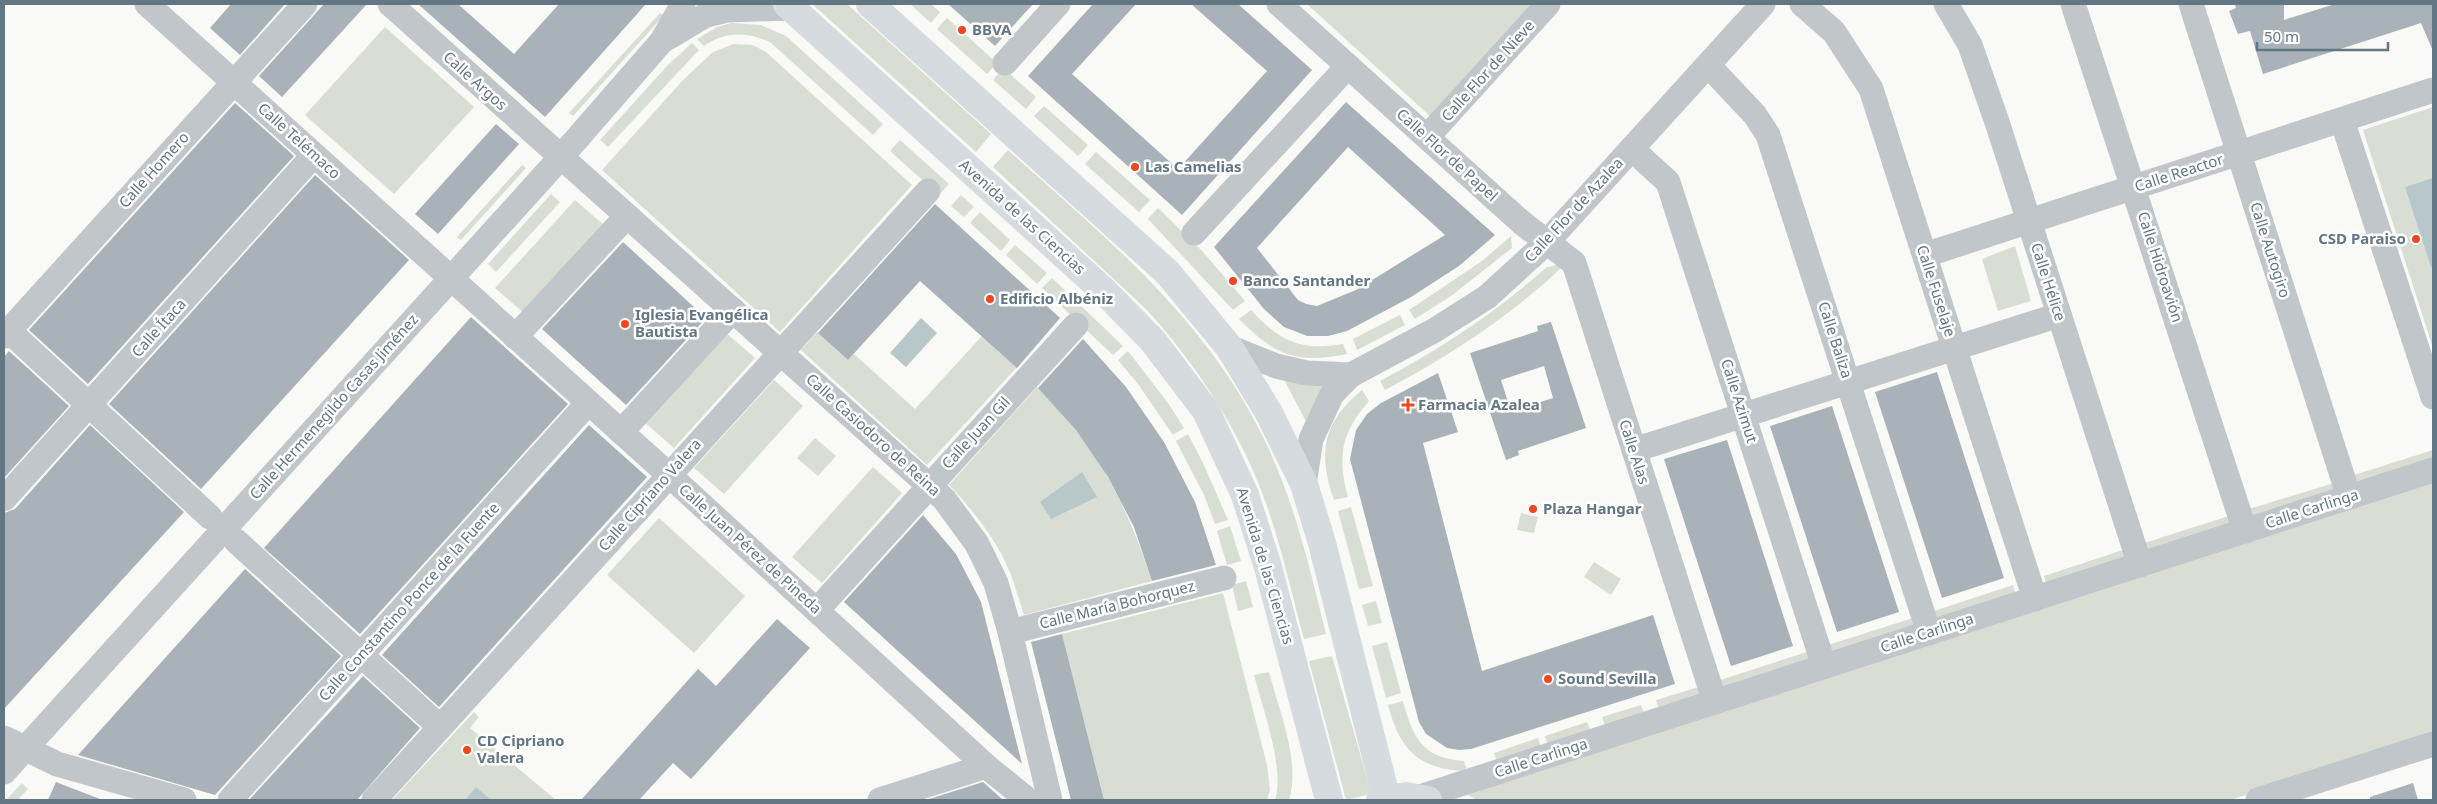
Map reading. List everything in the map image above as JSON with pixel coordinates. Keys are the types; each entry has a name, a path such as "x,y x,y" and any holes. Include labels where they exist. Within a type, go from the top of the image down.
{"main road":[{"path":"870,4 1168,273 1229,347 1269,413 1304,484 1329,570 1384,800 1424,799"},
{"name":"Avenida de las Ciencias","path":"789,6 1105,292 1153,341 1206,411 1245,495 1268,567 1328,800"}],"street":[{"name":"Calle Telémaco","path":"147,4 451,278"},
{"name":"Calle Homero","path":"6,334 305,4"},
{"name":"Calle Argos","path":"390,4 560,157"},
{"name":"Calle Hermenegildo Casas Jiménez","path":"4,772 15,743 451,278 662,41 683,4"},
{"path":"1005,62 1058,4"},
{"name":"Calle Flor de Papel","path":"1279,4 1546,244"},
{"name":"Calle Flor de Nieve","path":"1427,137 1548,4"},
{"name":"Calle Flor de Azalea","path":"1351,375 1435,330 1487,296 1546,244 1763,4"},
{"name":"Calle Fuselaje","path":"1802,4 1834,32 1871,89 2035,599"},
{"name":"Calle Hélice","path":"1946,4 1970,45 2140,565"},
{"name":"Calle Hidroavión","path":"2074,4 2245,531"},
{"name":"Calle Autogiro","path":"2190,4 2350,497"},
{"name":"Calle Hermenegildo Casas Jiménez","path":"662,41 706,16 727,10 789,6"},
{"name":"Calle Baliza","path":"1708,65 1755,115 1768,135 1929,633"},
{"path":"1194,233 1348,66"},
{"name":"Calle Reactor","path":"1925,255 2433,90"},
{"path":"2342,120 2433,397"},
{"name":"Calle Azimut","path":"1632,149 1668,182 1824,666"},
{"name":"Calle Ítaca","path":"4,500 314,155"},
{"name":"Calle Casiodoro de Reina","path":"560,157 944,499 977,544 996,583 1010,632 1050,800"},
{"name":"Calle Cipriano Valera","path":"374,800 928,191"},
{"path":"515,337 627,216"},
{"name":"Calle Alas","path":"1546,244 1574,263 1715,702"},
{"name":"Calle Juan Pérez de Pineda","path":"451,278 986,766 1028,800"},
{"path":"621,432 733,310"},
{"path":"1634,450 2059,315"},
{"name":"Calle Juan Gil","path":"816,610 1076,325"},
{"path":"6,334 90,406 210,517"},
{"path":"1229,347 1276,366 1307,373 1351,375"},
{"path":"1304,484 1311,439 1332,394 1351,375"},
{"name":"Calle Constantino Ponce de la Fuente","path":"230,800 588,403"},
{"name":"Calle Carlinga","path":"1424,799 1824,666 2433,470"},
{"path":"236,541 440,727"},
{"name":"Calle María Bohorquez","path":"1010,632 1224,578"},
{"path":"15,743 57,764 184,800"},
{"path":"2258,800 2327,790 2432,750"},
{"path":"880,800 986,766"}],"shaded area":[{"path":"812,4 847,4 991,134 976,152"},
{"path":"910,4 931,4 940,12 931,23"},
{"path":"1307,4 1533,4 1430,116"},
{"path":"660,13 664,15 573,116 569,113"},
{"path":"947,18 997,63 987,74 937,29"},
{"path":"731,23 761,25 786,36 883,124 873,135 770,42 753,36 736,35 720,38 704,46 697,39 717,27"},
{"path":"385,27 474,107 394,194 305,115"},
{"path":"692,43 699,50 608,147 600,140 668,65"},
{"path":"734,44 753,45 766,52 912,185 780,332 602,170 684,79 713,52"},
{"path":"1003,68 1036,97 1026,109 993,80"},
{"path":"1044,106 1088,145 1078,156 1034,116"},
{"name":"CSD Paraiso","path":"2433,107 2433,348 2363,130"},
{"path":"900,140 949,184 939,195 890,151"},
{"path":"1008,150 1118,249 1152,284 1185,320 1215,358 1242,399 1266,443 1294,513 1326,634 1304,639 1280,548 1261,489 1249,461 1220,407 1186,357 1147,310 993,167"},
{"path":"1096,152 1150,200 1139,212 1085,164"},
{"path":"522,165 526,168 461,240 457,237"},
{"path":"2433,178 2433,266 2431,267 2405,187"},
{"path":"551,194 560,202 496,272 488,264"},
{"path":"961,195 974,207 964,217 951,206"},
{"path":"575,200 605,226 526,315 495,288"},
{"path":"1158,208 1203,252 1245,301 1233,310 1148,219"},
{"path":"980,212 1010,240 1001,251 970,223"},
{"path":"1511,236 1512,248 1451,296 1415,319 1409,310 1482,261"},
{"path":"1015,245 1047,273 1037,284 1006,255"},
{"path":"2015,246 2031,301 1998,311 1982,259"},
{"path":"1563,266 1543,285 1500,319 1455,349 1385,390 1380,381 1424,356 1487,315 1547,267"},
{"path":"1052,278 1123,346 1113,355 1042,288"},
{"path":"1251,310 1272,330 1292,342 1314,346 1343,344 1347,354 1313,358 1287,354 1276,349 1252,332 1239,319"},
{"path":"1400,315 1405,325 1357,350 1353,339"},
{"path":"921,318 937,333 906,367 890,353"},
{"path":"725,332 755,358 674,448 643,421"},
{"path":"817,332 848,360 854,354 915,409 982,336 1017,367 927,465 801,350"},
{"path":"1128,351 1168,403 1184,428 1173,435 1138,384 1118,360"},
{"path":"1281,374 1342,378 1309,427"},
{"path":"774,380 803,406 724,494 694,468"},
{"path":"1037,387 1076,430 1101,465 1130,521 1152,581 1024,615 1004,558 975,514 949,485"},
{"path":"1362,390 1369,401 1352,424 1347,435 1342,457 1348,497 1334,500 1326,468 1325,453 1327,440 1338,414"},
{"path":"1188,434 1228,520 1215,524 1204,495 1176,441"},
{"path":"815,438 836,456 818,476 797,458"},
{"path":"2433,450 2433,461 2355,482 2351,476"},
{"path":"873,467 902,493 822,583 792,557"},
{"path":"1082,472 1097,497 1051,519 1040,502"},
{"path":"2433,480 2433,735 2230,800 1477,800 1464,793"},
{"path":"2337,482 2333,493 2254,518 2246,510"},
{"path":"1351,507 1373,586 1359,589 1338,511"},
{"path":"1521,513 1538,517 1534,533 1517,530"},
{"path":"2232,515 2230,526 2150,552 2141,544"},
{"path":"659,518 745,596 694,653 607,575"},
{"path":"1230,526 1241,561 1227,565 1217,531"},
{"path":"2126,549 2127,556 2047,586 2044,576"},
{"path":"1594,562 1621,579 1611,595 1584,577"},
{"path":"1246,581 1253,607 1238,611 1232,585"},
{"path":"2013,585 2016,595 1939,620 1931,612"},
{"path":"1223,593 1267,765 1270,790 1267,800 1104,800 1062,634"},
{"path":"1376,601 1382,623 1368,626 1362,605"},
{"path":"1916,617 1913,628 1836,654 1825,646"},
{"path":"1387,642 1401,693 1386,698 1372,646"},
{"path":"1810,651 1808,662 1727,688 1720,686 1717,681"},
{"path":"1332,656 1371,792 1370,794 1346,800 1309,661"},
{"path":"1269,672 1291,753 1292,785 1289,800 1275,800 1277,772 1275,756 1254,675"},
{"path":"1702,686 1703,692 1697,698 1659,710 1656,700"},
{"path":"1403,701 1411,726 1422,744 1438,756 1464,761 1467,771 1436,767 1424,762 1414,754 1399,734 1388,705"},
{"path":"1641,705 1645,715 1606,728 1602,717"},
{"name":"CD Cipriano Valera","path":"474,712 479,717 470,728 556,800 392,800"},
{"path":"1587,722 1591,732 1548,746 1545,736"},
{"path":"1538,738 1541,748 1497,762 1494,753"},
{"path":"22,783 28,789 18,800 6,800"},
{"path":"476,787 491,800 465,800"}],"building":[{"path":"231,4 285,4 240,55 210,28"},
{"path":"324,4 367,4 282,97 259,76"},
{"path":"418,4 458,4 514,54 559,4 646,4 545,117"},
{"path":"948,4 1033,4 995,46"},
{"path":"1093,4 1136,4 1072,74 1178,169 1267,71 1191,4 1238,4 1312,70 1182,215 1028,76"},
{"path":"2235,4 2284,4 2284,20 2335,4 2433,4 2433,51 2421,23 2263,74 2250,31 2238,34 2229,11 2236,8"},
{"path":"1346,102 1495,235 1459,266 1411,297 1347,331 1328,336 1307,336 1284,327 1264,309 1214,247","holes":["1348,147 1445,235 1356,290 1317,306 1298,300 1257,248"]},
{"path":"235,103 294,156 88,384 29,330"},
{"path":"496,124 519,144 438,234 415,214"},
{"path":"315,175 409,260 201,489 109,404"},
{"name":"Edificio Albéniz","path":"935,204 1060,318 1017,368 920,281 848,360 818,333"},
{"name":"Iglesia Evangélica Bautista","path":"623,242 706,318 626,405 542,329"},
{"path":"471,317 568,404 360,634 264,548"},
{"path":"1551,322 1586,428 1518,451 1519,455 1506,460 1470,353 1538,331 1537,326","holes":["1544,366 1553,398 1511,411 1501,380"]},
{"path":"1083,339 1126,387 1164,442 1195,502 1216,565 1152,581 1134,527 1108,477 1076,430 1038,388"},
{"path":"9,351 69,406 4,478 4,357"},
{"path":"1937,372 2004,578 1942,598 1875,392"},
{"path":"1438,373 1458,432 1423,443 1482,671 1653,615 1675,684 1471,749 1447,748 1426,734 1419,722 1350,459 1356,430 1367,414 1381,403"},
{"path":"1832,406 1899,612 1837,632 1770,426"},
{"path":"90,425 184,512 4,709 4,513 15,509"},
{"path":"589,425 647,477 439,707 382,655"},
{"path":"1727,440 1793,646 1731,666 1664,459"},
{"path":"923,515 956,554 981,602 1022,764 844,602"},
{"path":"245,569 341,656 215,795 78,755"},
{"path":"777,619 810,648 691,779 673,763 639,800 581,800 698,669 716,686"},
{"path":"1062,634 1104,800 1071,800 1031,642"},
{"path":"363,676 420,728 357,800 249,800"},
{"path":"56,782 100,799 100,800 48,800"},
{"path":"983,782 1003,800 926,800"},
{"path":"2413,783 2418,800 2370,800 2370,797"}],"place":[{"name":"BBVA","path":"962,30"},
{"name":"Las Camelias","path":"1135,167"},
{"name":"CSD Paraiso","path":"2416,239"},
{"name":"Banco Santander","path":"1233,281"},
{"name":"Edificio Albéniz","path":"990,299"},
{"name":"Iglesia Evangélica Bautista","path":"625,324"},
{"name":"Farmacia Azalea","path":"1408,405"},
{"name":"Plaza Hangar","path":"1533,509"},
{"name":"Sound Sevilla","path":"1548,679"},
{"name":"CD Cipriano Valera","path":"467,750"}]}
